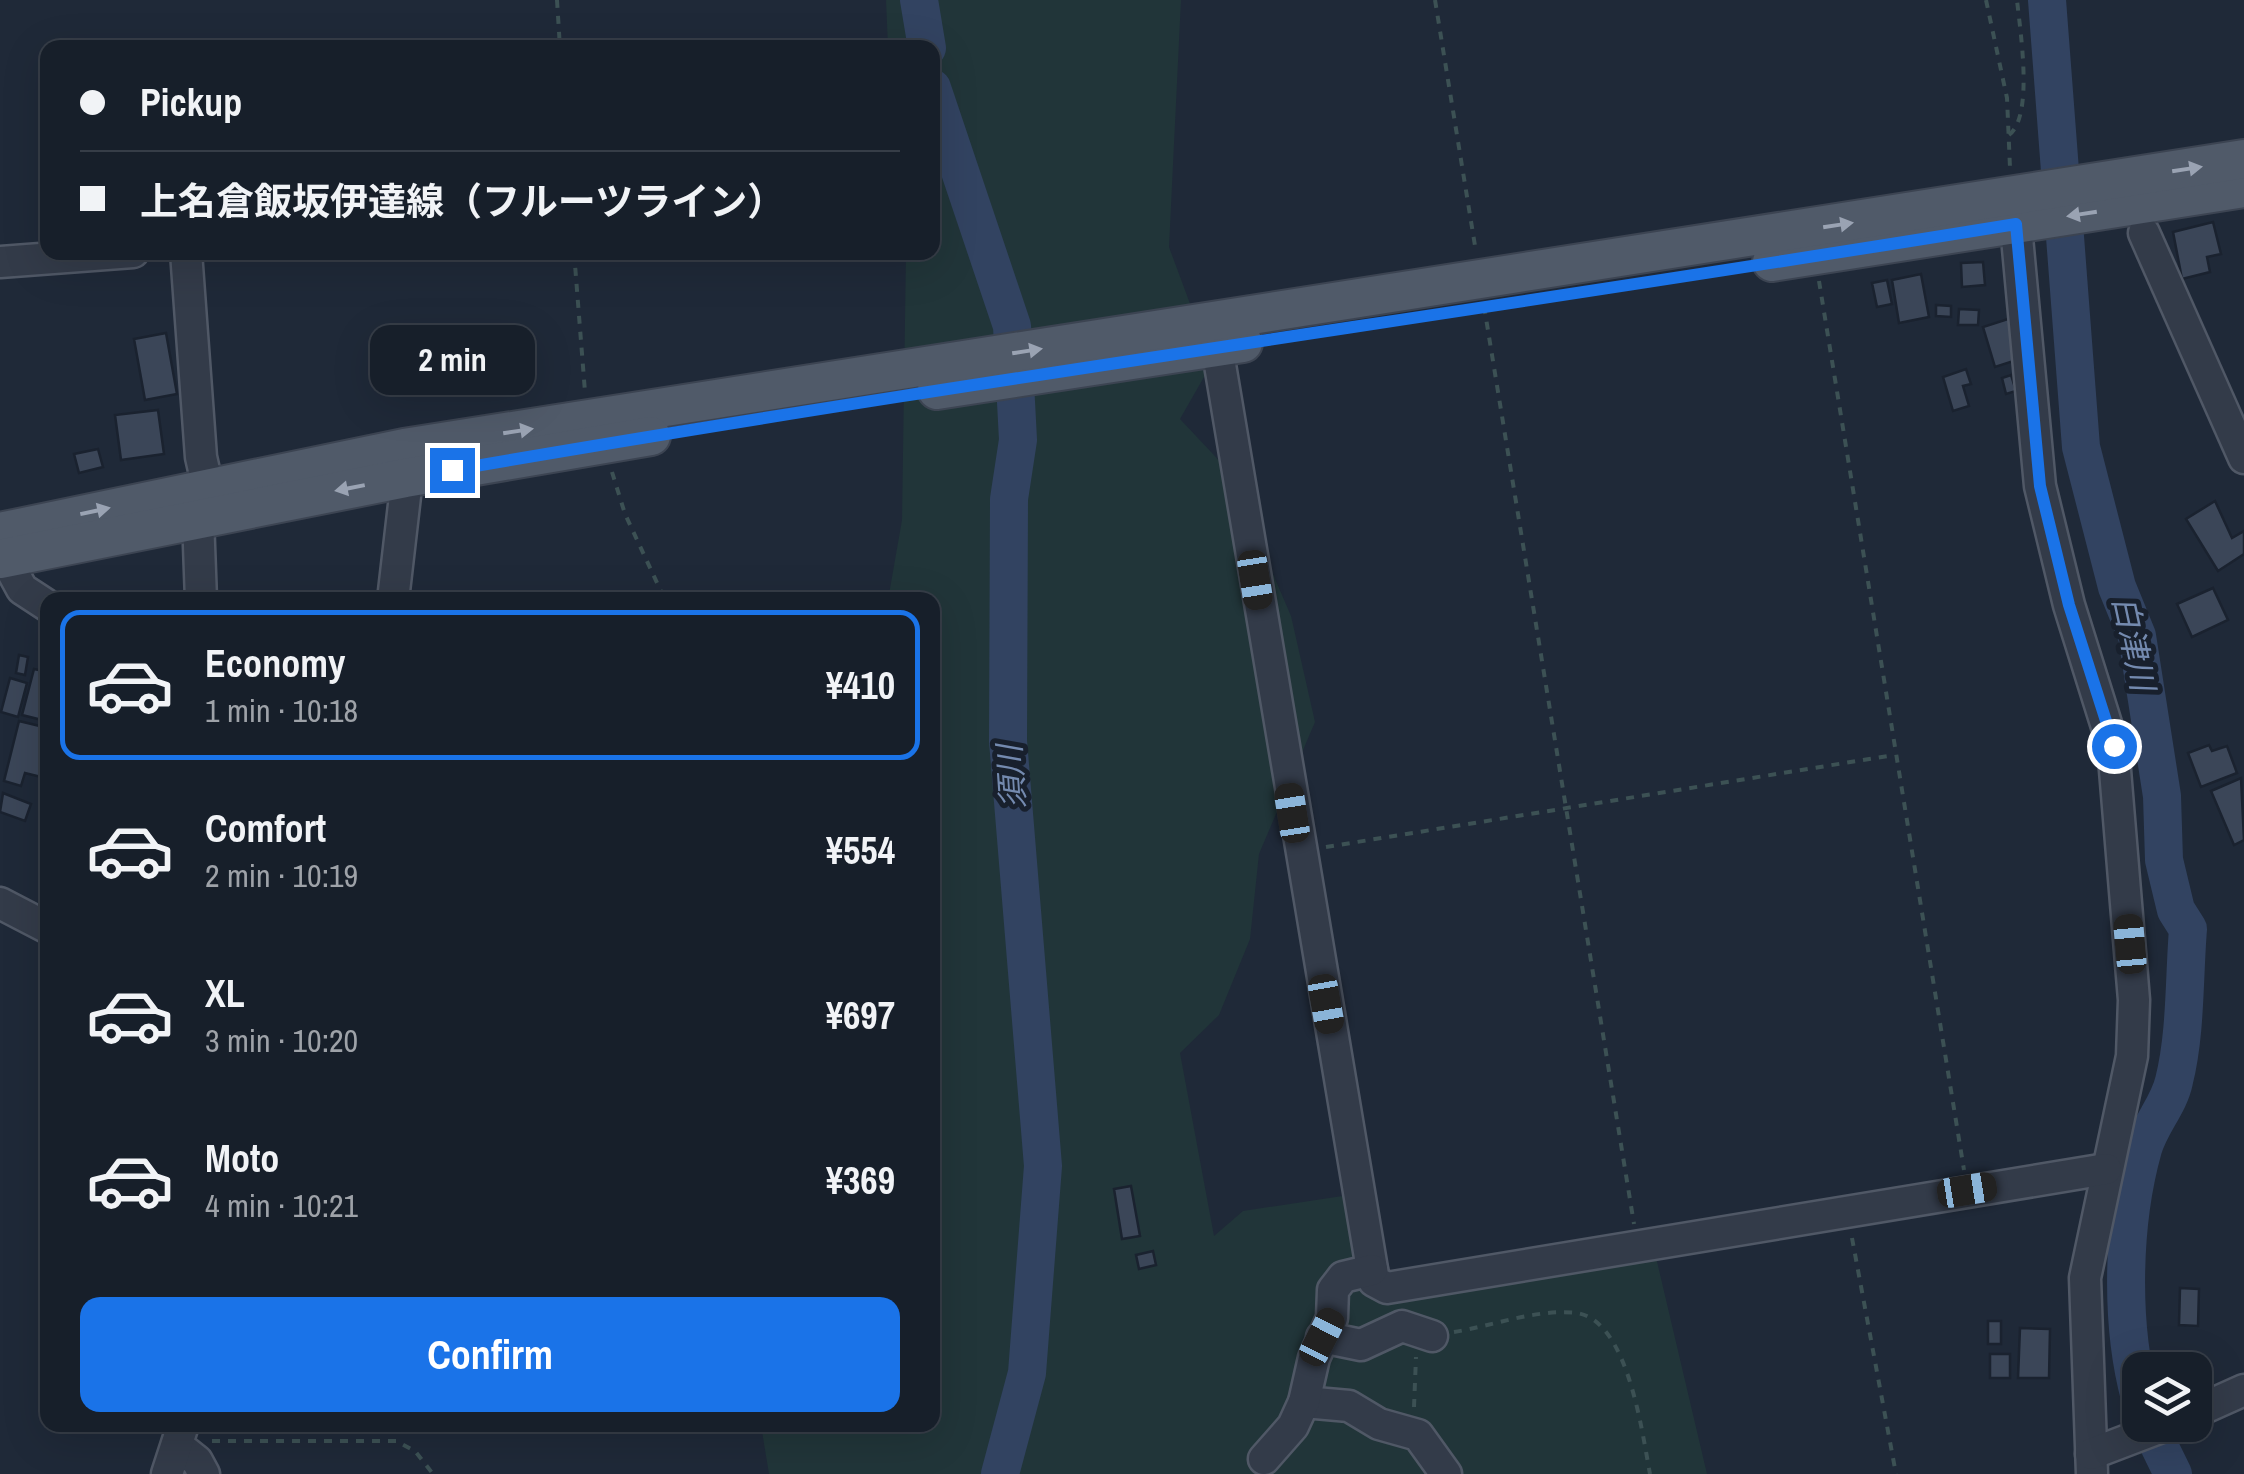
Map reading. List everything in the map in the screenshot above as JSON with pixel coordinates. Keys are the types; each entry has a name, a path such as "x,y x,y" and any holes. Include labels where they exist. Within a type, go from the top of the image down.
{"main road":[{"path":"2136,206 2244,159"},
{"path":"2,550 204,503 404,463 826,394 2021,209 2136,206 2244,188"},
{"path":"1087,356 1218,348 1482,293 1815,255 2021,209"}],"street":[{"path":"2136,206 2244,458"},
{"path":"2021,209 2040,486 2069,605 2105,708 2117,776 2134,1030 2124,1099 2085,1278 2088,1468 2135,1442"},
{"path":"0,262 40,259"},
{"path":"187,260 204,503 201,592"},
{"path":"1218,348 1299,852 1374,1281 1387,1288 2106,1169"},
{"path":"394,592 404,463"},
{"path":"2,550 22,589 40,601"},
{"path":"0,903 40,924"},
{"path":"1264,1458 1293,1426 1304,1402 1322,1337 1332,1318 1333,1290 1343,1277 1372,1270"},
{"path":"1322,1337 1361,1345 1402,1326 1432,1336"},
{"path":"2212,1404 2244,1390"},
{"path":"1304,1402 1349,1406 1378,1424 1418,1436 1446,1474"},
{"path":"167,1474 180,1436"},
{"path":"180,1436 204,1474"}],"path":[{"path":"557,0 560,40"},
{"path":"1435,0 1637,1244"},
{"path":"1986,0 2000,52 2021,209"},
{"path":"2009,135 2015,130 2023,86 2017,0"},
{"path":"1815,255 1967,1190"},
{"path":"575,260 596,432 625,514 661,592"},
{"path":"1299,852 1894,756"},
{"path":"1847,1212 1896,1474"},
{"path":"1418,1436 1413,1373 1416,1357 1432,1336 1578,1314 1599,1322 1616,1342 1650,1474"},
{"path":"180,1436 396,1441 414,1452 433,1474"}],"green space":[{"path":"886,0 1181,0 1169,247 1212,363 1180,419 1228,470 1291,616 1315,722 1259,854 1250,939 1219,1015 1180,1053 1214,1236 1243,1211 1349,1195 1365,1287 1655,1253 1707,1474 769,1474 762,1432 940,1432 940,592 889,592 902,520 906,260 940,260 940,40 888,40"}],"building":[{"path":"2213,222 2221,254 2207,257 2210,272 2182,279 2173,232"},
{"path":"1983,262 1985,285 1962,287 1961,263"},
{"path":"1921,274 1929,317 1899,323 1892,280"},
{"path":"1887,280 1892,304 1877,307 1872,283"},
{"path":"1936,305 1951,306 1951,317 1936,316"},
{"path":"1959,309 1979,310 1978,325 1958,325"},
{"path":"2011,318 2023,358 1995,367 1983,327"},
{"path":"166,333 177,394 145,400 134,339"},
{"path":"1966,369 1971,384 1963,386 1969,406 1953,411 1943,377"},
{"path":"2011,375 2016,391 2006,394 2002,378"},
{"path":"158,410 164,454 121,460 115,415"},
{"path":"98,449 103,467 79,473 74,454"},
{"path":"2215,501 2232,538 2244,531 2244,554 2218,571 2186,519"},
{"path":"2213,588 2228,620 2192,637 2177,604"},
{"path":"19,655 28,657 25,675 16,673"},
{"path":"34,669 40,670 40,720 22,715"},
{"path":"10,678 27,683 18,717 1,712"},
{"path":"19,721 40,726 40,777 25,773 21,786 4,781"},
{"path":"2209,745 2212,751 2227,746 2237,773 2201,787 2188,753"},
{"path":"2241,778 2244,840 2234,845 2211,791"},
{"path":"3,793 31,804 25,821 0,812"},
{"path":"1131,1186 1140,1236 1122,1239 1114,1189"},
{"path":"1153,1251 1156,1265 1139,1269 1136,1255"},
{"path":"2180,1288 2199,1289 2198,1326 2179,1325"},
{"path":"1988,1321 2001,1321 2001,1344 1988,1344"},
{"path":"2020,1328 2050,1329 2049,1378 2018,1378"},
{"path":"1990,1354 2010,1354 2010,1378 1990,1378"}],"waterway":[{"name":"須川","path":"919,0 926,40"},
{"name":"白津川","path":"2047,0 2081,447 2117,587 2137,636 2162,796 2164,860 2176,910 2188,929 2178,1063 2172,1090 2143,1149 2131,1209 2126,1274 2131,1352"},
{"name":"須川","path":"940,112 1012,326 1018,440 1009,499 1008,741 1043,1166 1027,1373 1000,1474"},
{"name":"白津川","path":"2157,1442 2173,1474"}],"route":[{"path":"452,470 826,406 1090,370 1322,329 2016,224 2040,486 2069,605 2114,746"}]}
